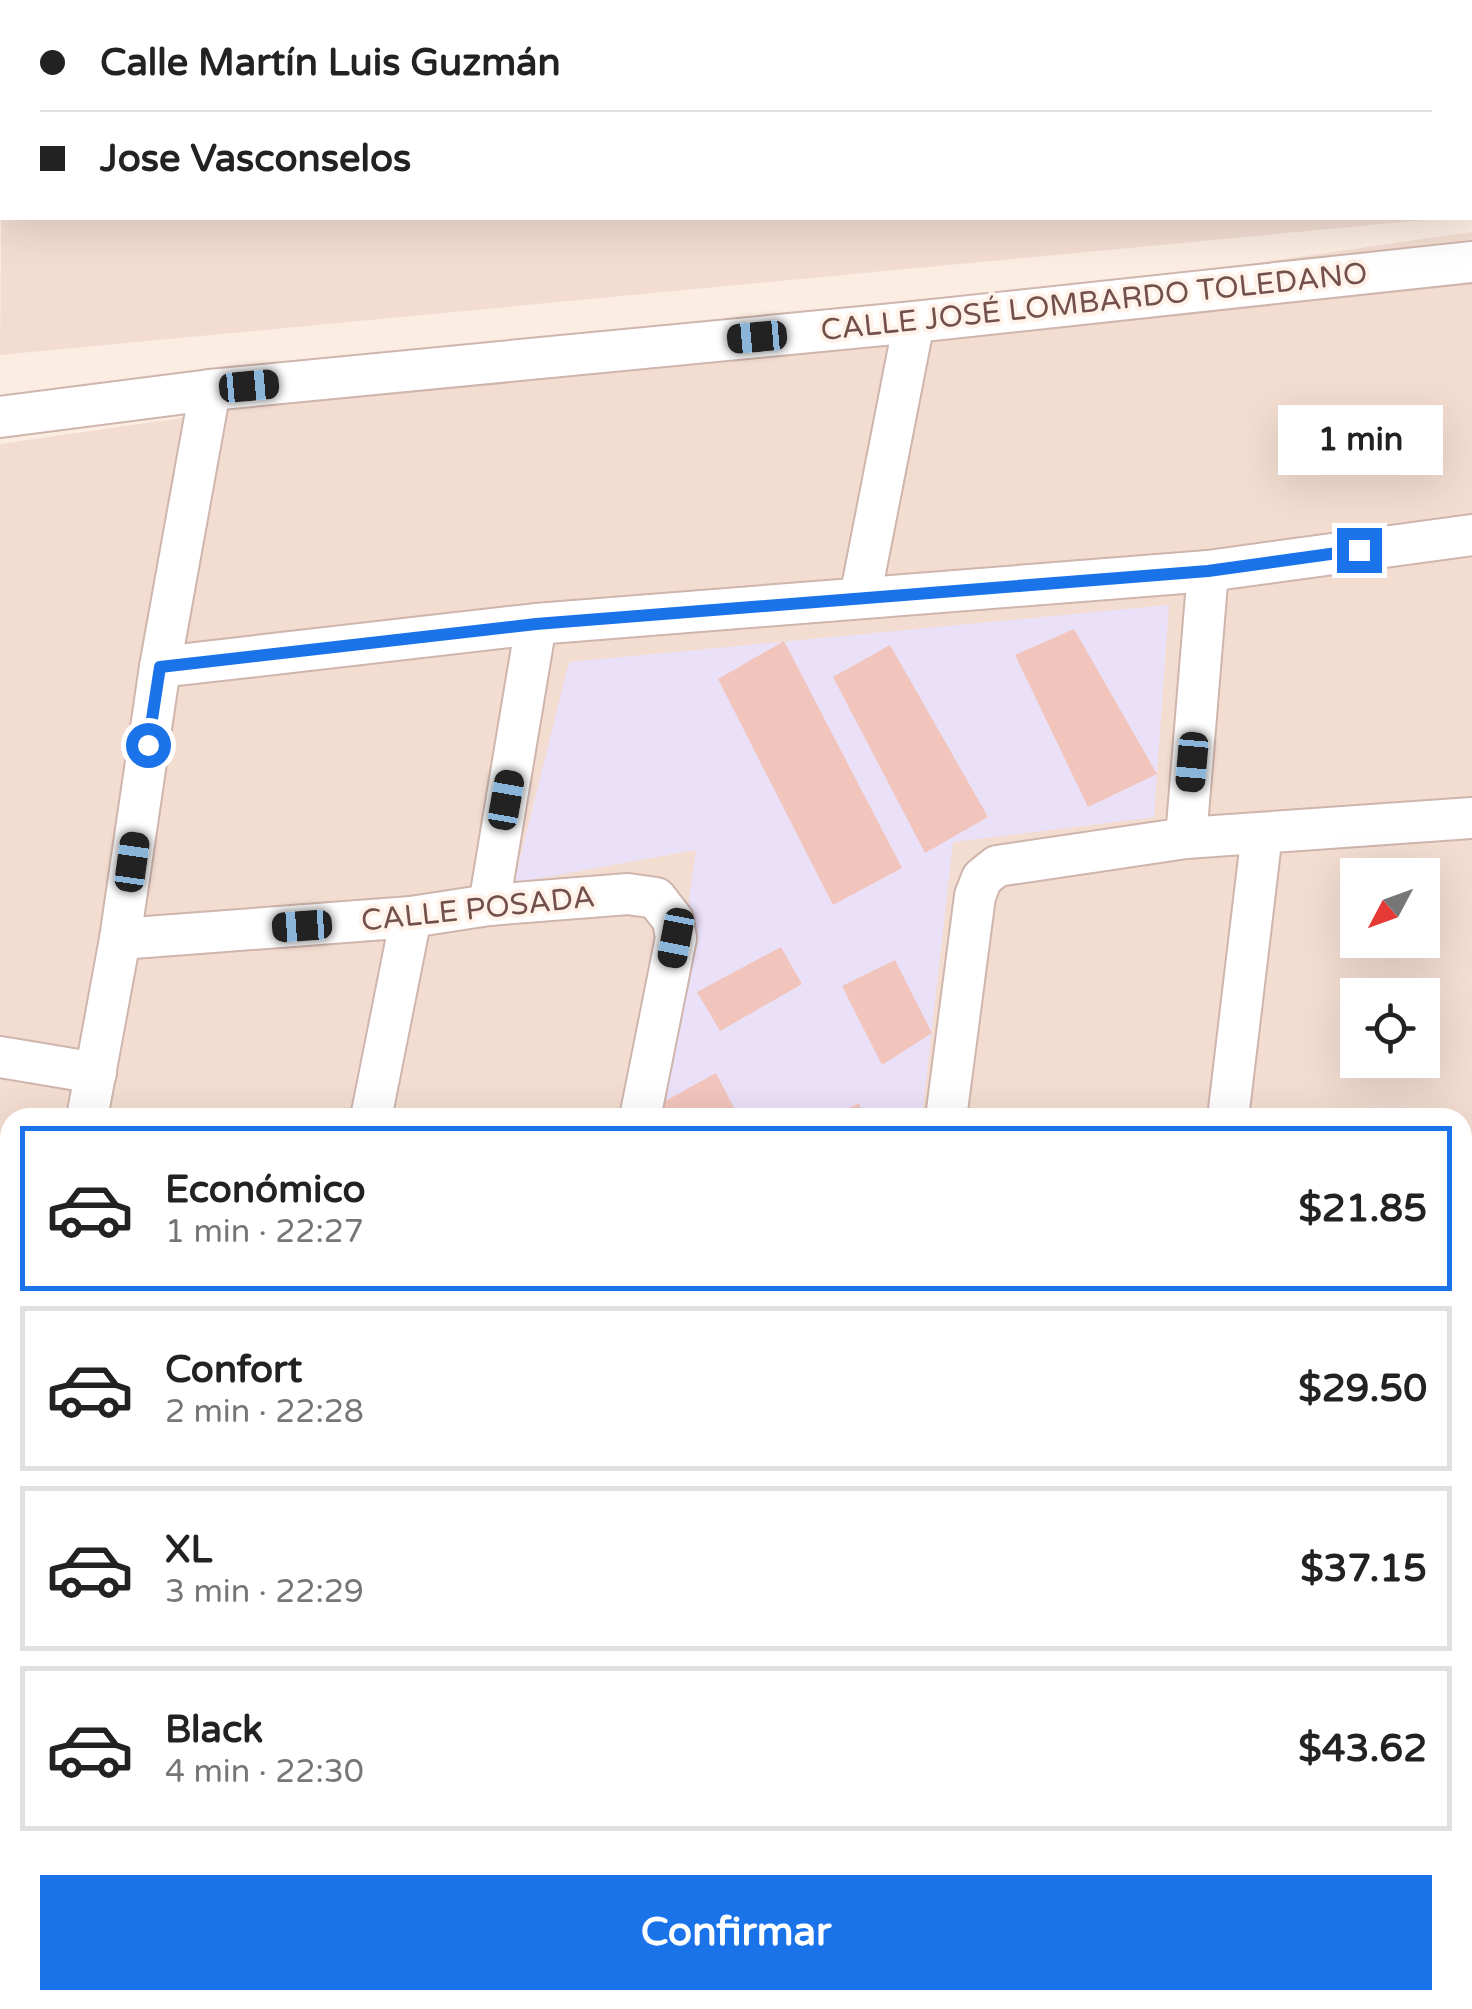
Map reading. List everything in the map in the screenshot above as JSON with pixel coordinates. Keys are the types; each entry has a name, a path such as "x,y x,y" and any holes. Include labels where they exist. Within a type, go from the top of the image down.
{"street":[{"name":"CALLE JOSÉ LOMBARDO TOLEDANO","path":"0,416 210,390 914,322 1472,262"},
{"path":"860,598 914,322"},
{"path":"89,1108 120,940 160,667 210,390"},
{"path":"160,667 536,624 1208,571 1472,535"},
{"path":"1186,838 1208,571"},
{"path":"488,906 536,624"},
{"path":"947,1108 975,896 986,874 997,866 1186,838 1472,818"},
{"path":"1229,1108 1262,833"},
{"name":"CALLE POSADA","path":"120,940 411,917 628,894 656,898 674,920 676,938 642,1108"},
{"path":"373,1108 411,917"},
{"path":"0,1058 96,1072"}],"shaded area":[{"path":"1,220 1424,220 0,355"},
{"path":"1472,232 1472,1108 0,1108 0,444"},
{"path":"1169,605 1154,817 953,842 923,1108 659,1108 696,850 514,883 569,662"}],"building":[{"path":"1074,629 1157,774 1088,807 1015,655"},
{"path":"784,641 902,868 833,905 718,679"},
{"path":"890,645 988,817 925,853 833,677"},
{"path":"781,947 802,984 720,1031 697,992"},
{"path":"895,960 932,1033 882,1065 842,986"},
{"path":"716,1073 734,1108 662,1108 660,1104"}],"route":[{"path":"148,745 160,667 536,624 1208,571 1359,550"}]}
